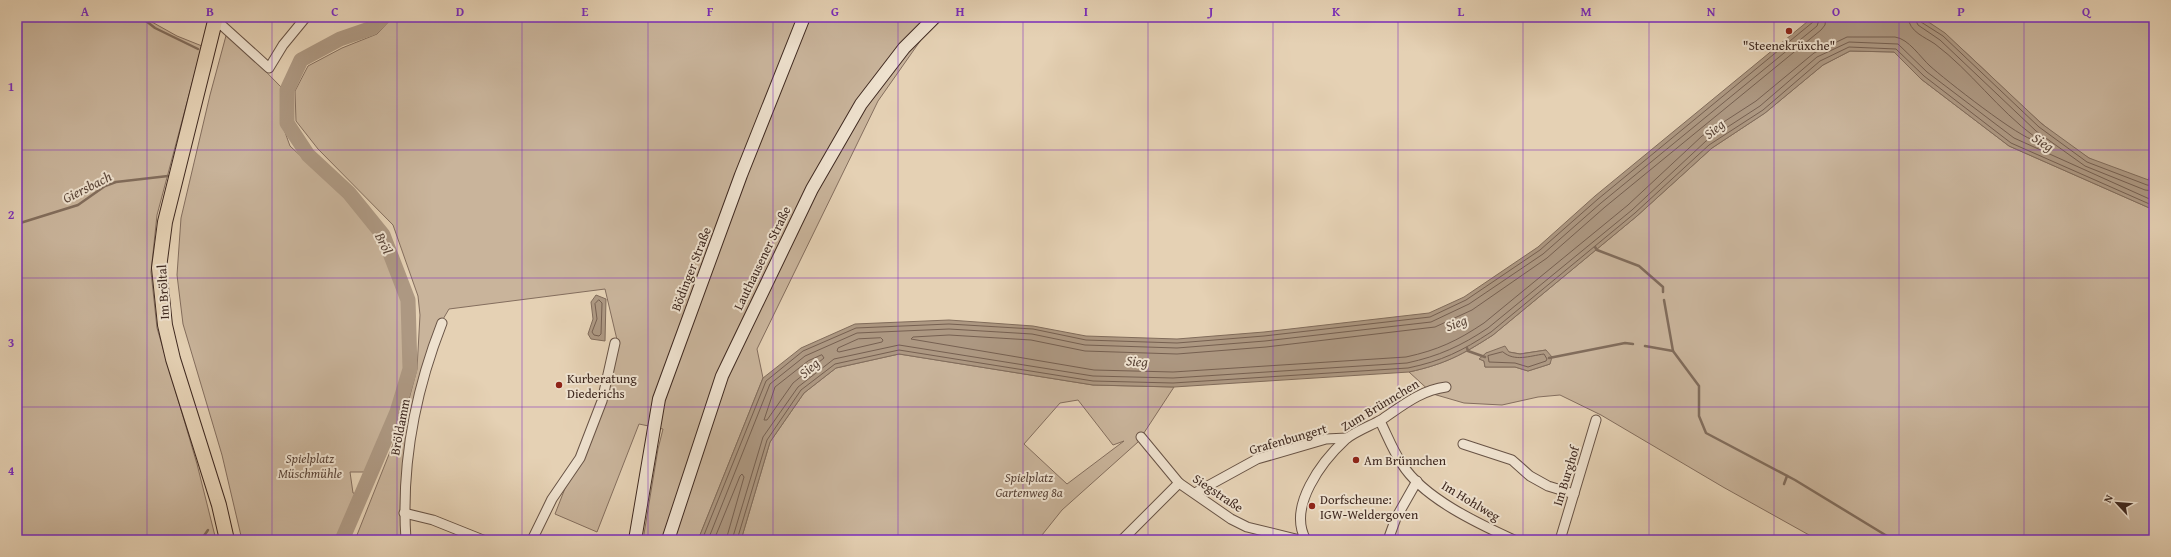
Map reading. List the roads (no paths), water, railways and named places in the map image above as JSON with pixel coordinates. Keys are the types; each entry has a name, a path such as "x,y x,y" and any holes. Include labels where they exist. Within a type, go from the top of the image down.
{"main road":[{"name":"Im Bröltal","path":"216,18 165,222 159,268 160,296 166,332 219,505 227,540"}],"street":[{"path":"216,18 269,68 282,45 306,17"},
{"name":"Bödinger Straße","path":"636,540 659,399 741,175 804,17"},
{"name":"Lauthausener Straße","path":"668,540 722,376 812,189 861,104 904,48 935,17"},
{"name":"Bröldamm","path":"406,540 404,513 406,460 414,420 434,342 442,323"},
{"path":"532,540 552,499 580,458 602,401 614,343"},
{"name":"Zum Brünnchen","path":"1306,540 1300,530 1300,516 1312,480 1347,438 1380,420 1424,392 1446,387"},
{"name":"Im Hohlweg","path":"1380,420 1402,465 1417,481 1472,520 1514,540"},
{"name":"Im Burghof","path":"1560,540 1596,420"},
{"name":"Siegstraße","path":"1141,437 1179,483 1210,505 1247,527 1300,540"},
{"name":"Grafenbungert","path":"1195,493 1257,459 1326,439 1347,438"},
{"path":"1463,444 1512,460 1530,476 1542,483 1574,494"},
{"path":"1388,540 1396,518 1417,481"},
{"path":"1122,540 1179,483"},
{"path":"404,513 433,520 470,538 482,540"}],"water":[{"name":"Sieg","path":"1813,17 1921,17 1945,33 2042,124 2089,158 2154,182 2154,210 2009,146 1921,79 1894,52 1850,51 1823,65 1765,113 1712,148 1637,216 1493,335 1453,358 1433,366 1409,372 1174,387 1093,385 899,354 836,368 804,393 770,442 741,540 698,540 763,378 801,348 855,324 949,320 1033,326 1086,336 1177,339 1264,332 1429,313 1464,297 1538,247 1595,196"},
{"path":"596,295 606,299 605,341 591,339 588,334 593,319 591,302"},
{"path":"1505,346 1509,352 1520,354 1546,350 1552,357 1550,364 1528,371 1515,367 1485,367 1484,361 1479,359 1486,353"}],"waterway":[{"path":"141,17 155,28 198,49"},
{"name":"Bröl","path":"342,540 397,412 410,369 408,300 383,235 349,193 308,155 287,123 287,90 301,60 340,39 372,28 383,17"},
{"name":"Giersbach","path":"17,224 78,205 105,186 116,182 168,176"},
{"path":"1595,247 1597,250 1639,266 1663,287 1663,292"},
{"path":"1664,300 1673,351"},
{"path":"1549,358 1625,343 1633,344"},
{"path":"1645,346 1673,351 1699,386 1699,416 1706,433 1795,480 1887,536 1900,540"},
{"path":"1467,348 1468,351 1485,357"},
{"path":"1784,484 1787,476"},
{"path":"201,540 208,530"}],"place":[{"name":"\"Steenekrüxche\"","path":"1789,31"},
{"name":"Kurberatung Diederichs","path":"559,385"},
{"name":"Am Brünnchen","path":"1356,460"},
{"name":"Dorfscheune: IGW-Weldergoven","path":"1312,506"}],"park label":[{"name":"Spielplatz Müschmühle","path":"310,466"},
{"name":"Spielplatz Gartenweg 8a","path":"1029,484"}]}
